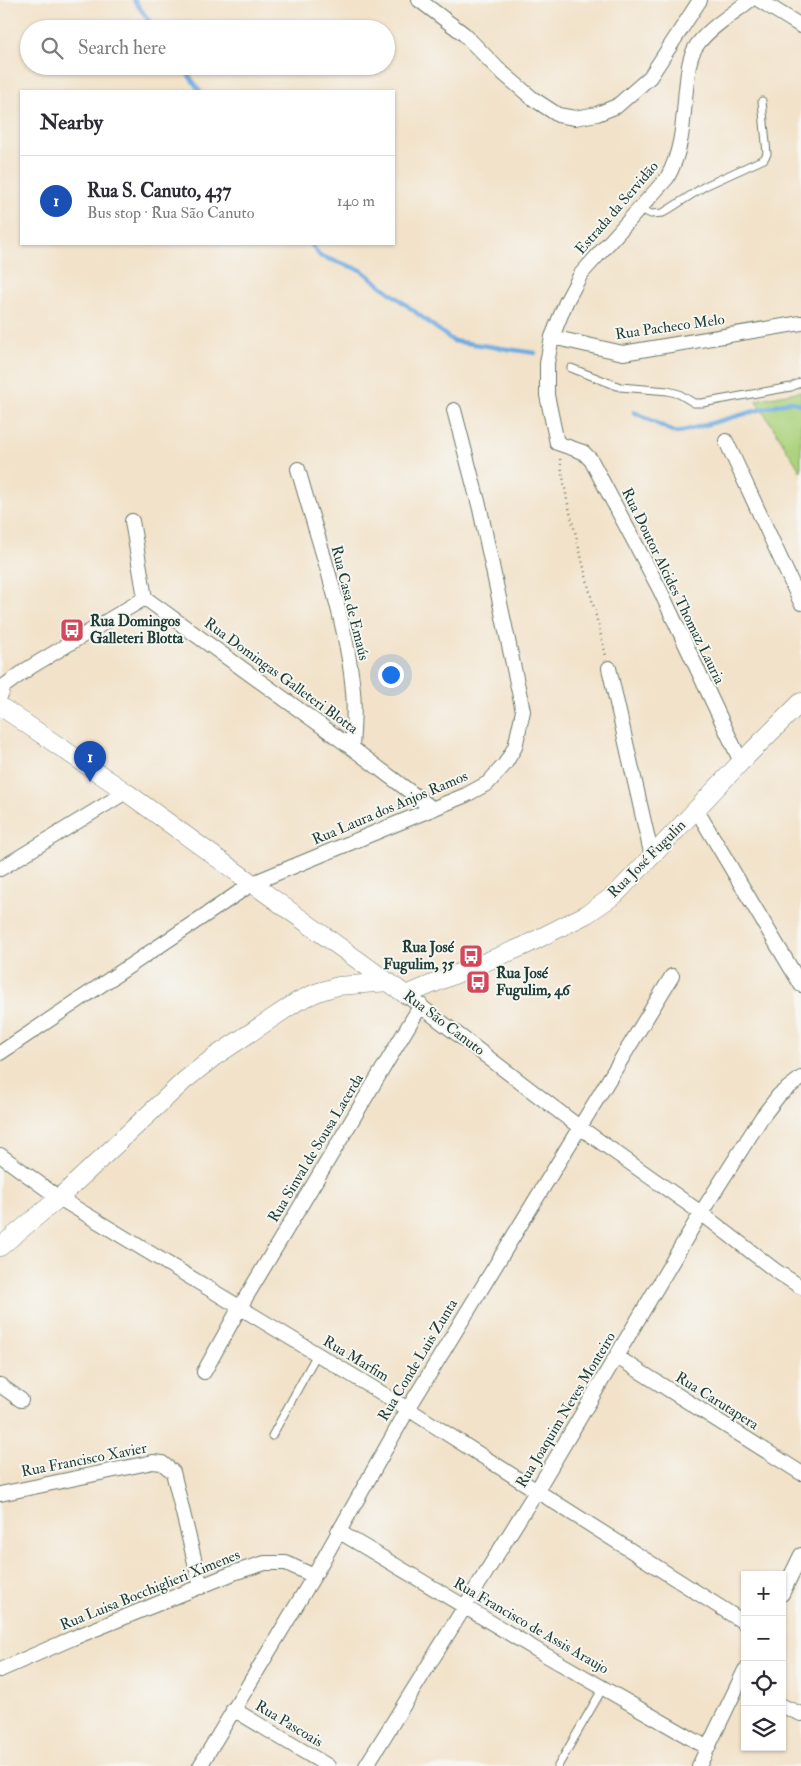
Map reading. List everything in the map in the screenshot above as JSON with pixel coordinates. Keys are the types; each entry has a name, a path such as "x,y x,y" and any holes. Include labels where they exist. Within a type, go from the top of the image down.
{"street":[{"path":"419,0 464,34 497,68 532,98 558,115 575,118 597,114 617,106 650,77 700,0"},
{"name":"Estrada da Servidão","path":"557,443 547,395 547,363 552,337 566,302 581,274 667,178 678,156 689,62 696,46 705,35 750,0"},
{"path":"759,0 801,26"},
{"path":"688,18 705,35"},
{"name":"Rua Pacheco Melo","path":"552,337 606,351 623,353 801,323"},
{"name":"Rua Laura dos Anjos Ramos","path":"0,1053 253,883 466,795 488,783 505,764 515,747 523,711 480,509 454,410"},
{"path":"726,441 801,603"},
{"name":"Rua Doutor Alcides Thomaz Lauria","path":"557,443 583,452 591,460 660,590 741,762"},
{"name":"Rua Casa de Emaús","path":"298,469 339,615 350,667 354,692 352,748"},
{"path":"0,682 29,668 145,598 132,521"},
{"name":"Rua Domingas Galleteri Blotta","path":"145,598 352,748 432,810"},
{"path":"0,691 29,668"},
{"path":"609,668 652,857"},
{"name":"Rua São Canuto","path":"0,691 34,731"},
{"name":"Rua São Canuto","path":"0,706 126,792 253,883 421,1005 578,1126 701,1213 776,1271 801,1286"},
{"name":"Rua José Fugulin","path":"406,995 518,949 587,914 616,894 741,762 800,706"},
{"path":"0,869 126,792"},
{"path":"696,809 801,985"},
{"name":"Rua Conde Luis Zunta","path":"200,1766 314,1576 338,1530 408,1409 578,1126 672,976"},
{"path":"0,1247 58,1198 185,1080 214,1057 298,1001 338,986 389,982"},
{"name":"Rua Sinval de Sousa Lacerda","path":"204,1372 240,1308 421,1005"},
{"name":"Rua Joaquim Neves Monteiro","path":"366,1766 537,1490 701,1213 770,1105 789,1086 801,1078"},
{"name":"Rua Marfim","path":"0,1155 58,1198 408,1409 741,1620"},
{"name":"Rua Carutapera","path":"616,1357 801,1473"},
{"path":"0,1385 21,1400"},
{"name":"Rua Francisco Xavier","path":"0,1494 154,1462 162,1463 173,1472 201,1586"},
{"name":"Rua Francisco de Assis Araujo","path":"338,1530 603,1688 708,1748"},
{"path":"786,1586 801,1555"},
{"name":"Rua Luisa Bocchiglieri Ximenes","path":"0,1670 201,1586 265,1563 286,1563 314,1576"},
{"path":"699,1766 741,1688"},
{"path":"786,1708 801,1714"},
{"name":"Rua Pascoais","path":"233,1710 328,1766"}],"lane":[{"path":"639,208 651,214 663,213 705,186 764,159 767,154 762,101"},
{"path":"571,368 620,387 668,391 679,394 694,403 791,387 801,382"},
{"path":"272,1436 317,1354"},
{"path":"558,1766 603,1688"}],"path":[{"path":"557,443 567,500 609,668"}],"green space":[{"path":"801,391 801,472 756,400"}],"waterway":[{"path":"134,0 148,20"},
{"path":"188,75 199,90"},
{"path":"312,245 320,256 361,270 453,341 535,353"},
{"path":"634,412 676,433 791,401 801,405"}],"place":[{"name":"Rua Domingos Galleteri Blotta","path":"72,630"},
{"name":"Rua S. Canuto, 437","path":"90,782"},
{"name":"Rua José Fugulim, 35","path":"471,956"},
{"name":"Rua José Fugulim, 46","path":"478,982"}]}
